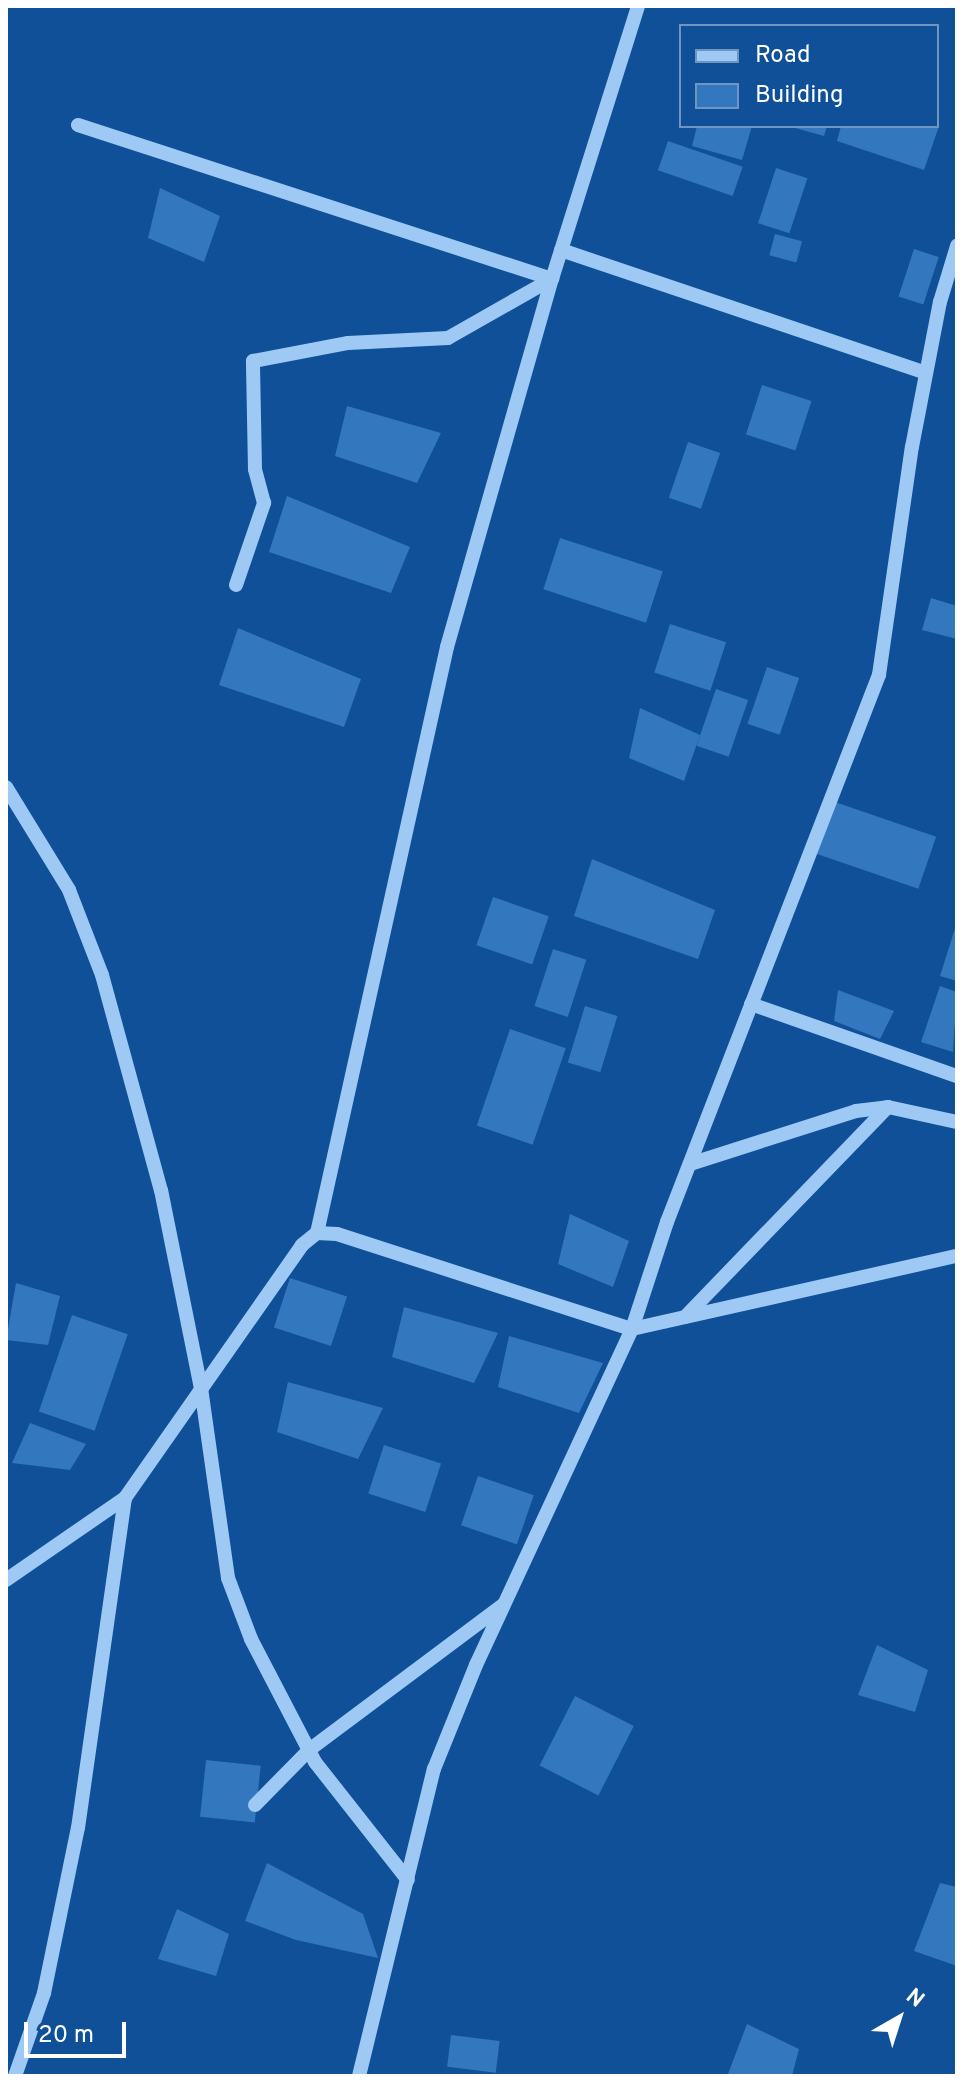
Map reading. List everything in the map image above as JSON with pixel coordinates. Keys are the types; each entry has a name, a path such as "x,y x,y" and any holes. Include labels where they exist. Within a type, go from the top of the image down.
{"street":[{"path":"6,1580 125,1498 302,1245 317,1233 447,647 552,279 638,6"},
{"path":"78,125 552,279"},
{"path":"359,2076 434,1769 632,1329 690,1164 879,675 886,598 926,373 957,246"},
{"path":"561,250 926,373"},
{"path":"236,585 264,503 255,469 253,361 348,343 448,338 552,279"},
{"path":"6,787 69,890 102,975 161,1190 201,1388 228,1578 251,1639 309,1750 408,1880"},
{"path":"751,1004 957,1076"},
{"path":"690,1164 843,1115 888,1107 957,1122"},
{"path":"685,1317 888,1107"},
{"path":"317,1233 337,1234 632,1329 957,1256"},
{"path":"15,2076 44,1993 78,1828 125,1498"},
{"path":"255,1805 309,1750 506,1604"}],"building":[{"path":"696,128 751,128 742,160 692,146"},
{"path":"795,128 826,128 824,136"},
{"path":"840,128 938,128 924,170 837,141"},
{"path":"668,141 743,167 733,196 658,170"},
{"path":"776,168 807,178 789,233 758,223"},
{"path":"160,188 220,216 204,262 148,238"},
{"path":"775,234 802,241 796,262 769,255"},
{"path":"914,249 939,257 923,305 899,297"},
{"path":"762,385 811,401 795,451 746,434"},
{"path":"347,406 441,433 417,483 335,456"},
{"path":"688,442 720,453 701,509 669,498"},
{"path":"287,496 410,547 391,593 269,552"},
{"path":"560,538 663,571 646,623 543,589"},
{"path":"931,598 957,606 957,639 922,630"},
{"path":"670,624 726,642 710,691 654,673"},
{"path":"238,628 361,679 344,727 219,685"},
{"path":"767,667 799,678 780,735 747,724"},
{"path":"716,689 748,700 729,757 696,746"},
{"path":"640,708 700,735 684,781 629,758"},
{"path":"835,802 936,837 918,889 817,854"},
{"path":"592,859 715,910 698,959 574,916"},
{"path":"493,897 549,916 532,964 476,945"},
{"path":"957,926 957,981 940,976"},
{"path":"553,949 586,960 568,1017 534,1006"},
{"path":"940,986 957,992 953,1052 921,1042"},
{"path":"838,990 894,1011 880,1039 834,1021"},
{"path":"585,1006 618,1016 600,1072 568,1062"},
{"path":"510,1029 566,1048 533,1145 477,1125"},
{"path":"570,1214 629,1241 613,1287 558,1264"},
{"path":"290,1278 347,1297 331,1346 274,1327"},
{"path":"16,1283 60,1296 48,1345 6,1340"},
{"path":"404,1307 498,1333 474,1383 392,1357"},
{"path":"72,1315 128,1334 95,1431 39,1411"},
{"path":"509,1336 603,1363 579,1413 498,1387"},
{"path":"288,1382 383,1408 358,1459 277,1432"},
{"path":"30,1423 86,1444 70,1470 12,1463"},
{"path":"384,1445 441,1464 425,1512 368,1494"},
{"path":"478,1476 534,1495 517,1544 461,1525"},
{"path":"877,1645 928,1670 915,1712 858,1695"},
{"path":"575,1696 634,1726 598,1795 540,1765"},
{"path":"206,1760 261,1766 255,1822 200,1817"},
{"path":"267,1863 363,1914 378,1958 296,1940 245,1921"},
{"path":"940,1883 957,1887 957,1966 914,1951"},
{"path":"177,1909 229,1934 216,1976 158,1959"},
{"path":"747,2024 799,2049 792,2076 728,2074"},
{"path":"451,2035 500,2041 496,2073 447,2067"}]}
